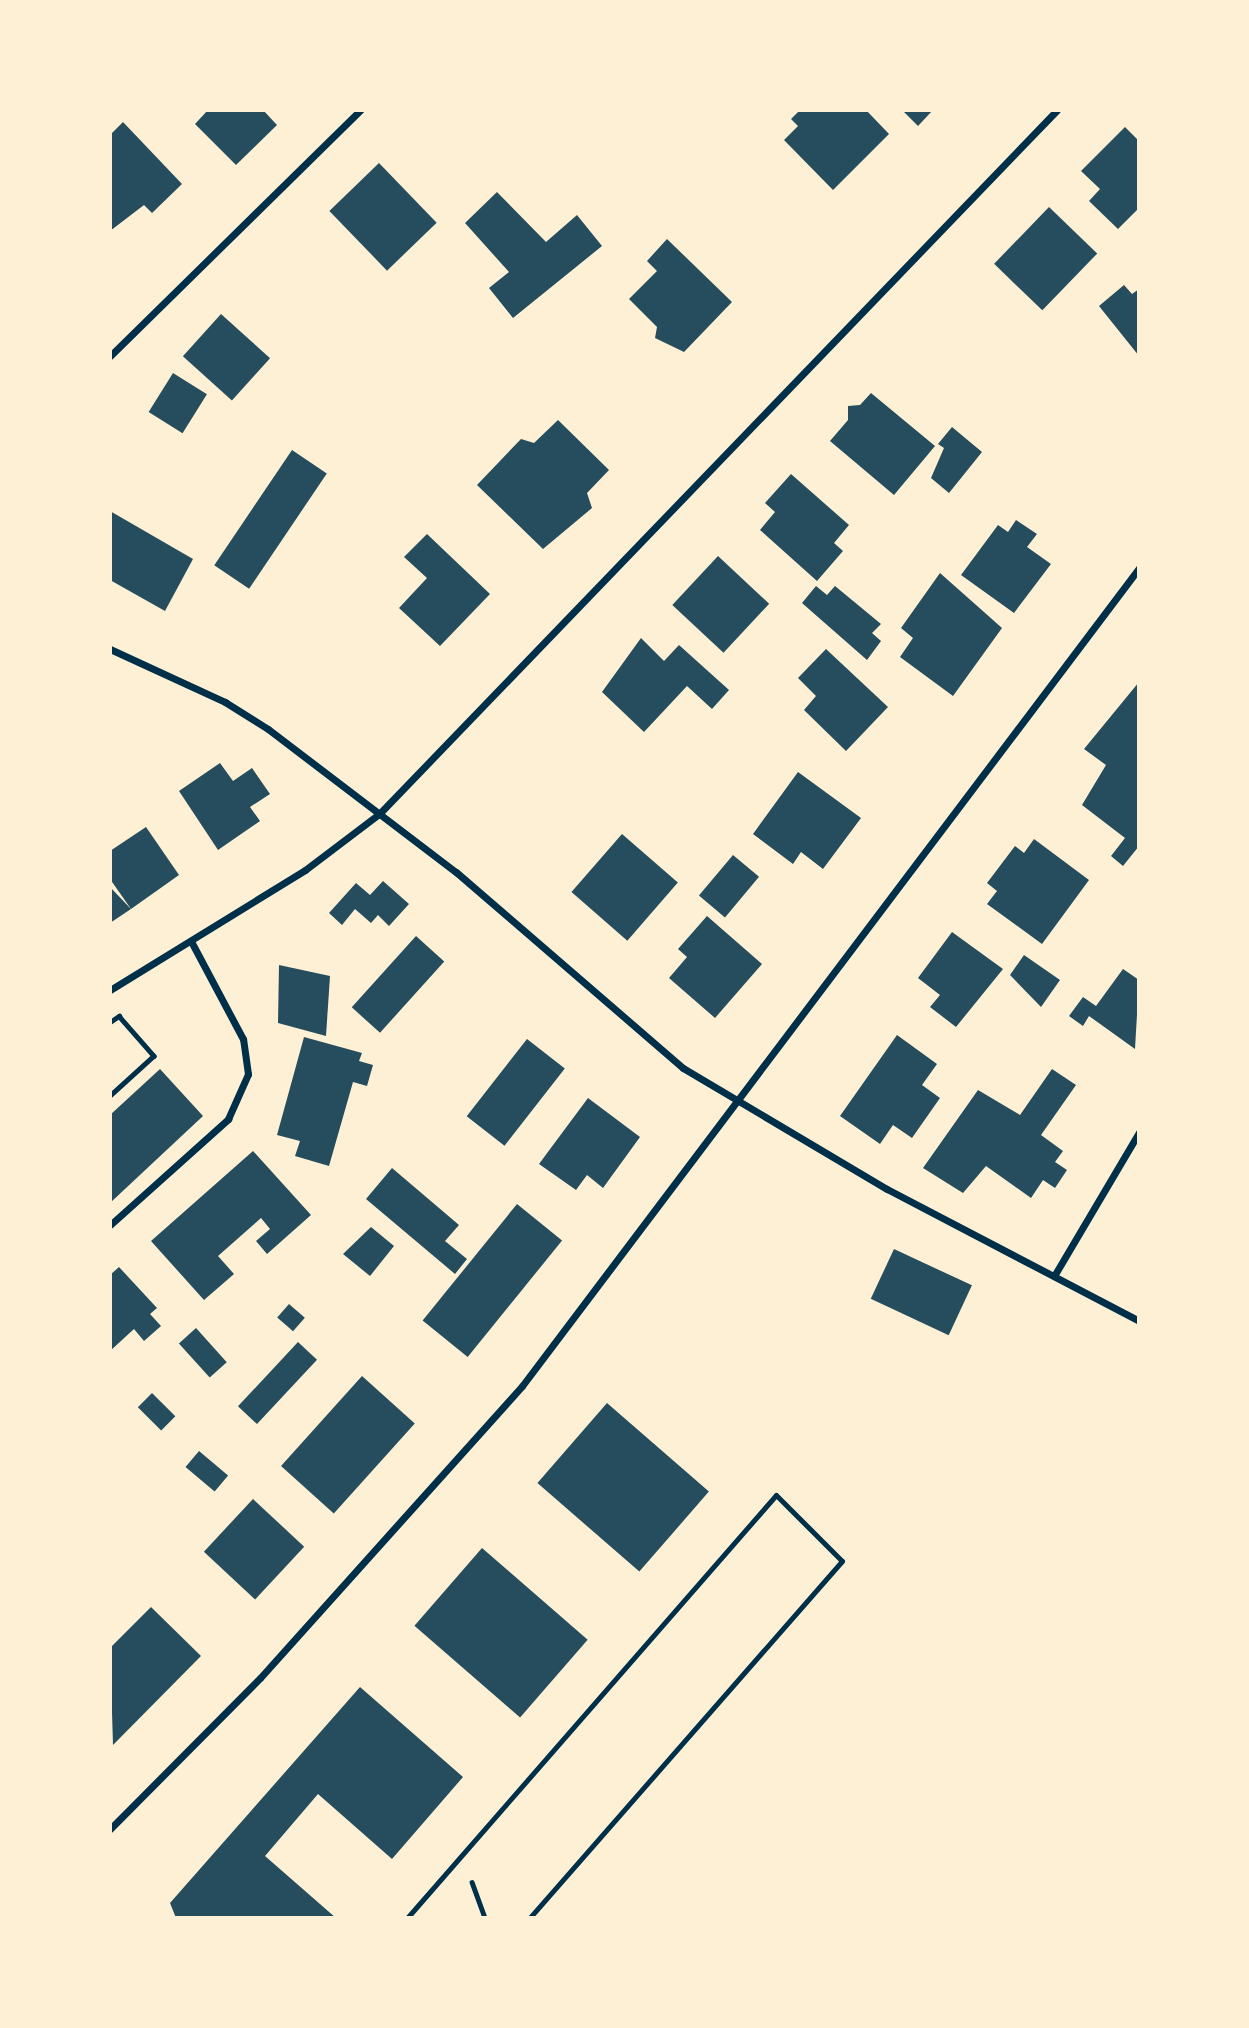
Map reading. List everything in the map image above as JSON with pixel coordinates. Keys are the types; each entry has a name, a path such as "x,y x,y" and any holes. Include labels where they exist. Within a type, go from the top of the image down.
{"street":[{"path":"110,356 360,110"},
{"path":"110,990 305,870 380,813 1057,110"},
{"path":"110,1829 260,1678 522,1386 739,1104 1139,568"},
{"path":"110,649 225,702 380,813 640,1034 739,1104 1139,1321"},
{"path":"110,1226 228,1119 248,1074 243,1039 191,941"},
{"path":"1054,1276 1139,1132"}],"lane":[{"path":"407,1918 776,1496 842,1561 530,1918"}],"path":[{"path":"110,1022 119,1016 154,1056 110,1096"},
{"path":"463,1854 485,1918"}],"building":[{"path":"208,110 263,110 277,125 236,165 195,124"},
{"path":"800,110 866,110 889,134 833,190 784,140 798,126 791,119"},
{"path":"902,110 933,110 918,126"},
{"path":"123,122 182,184 152,213 144,205 110,231 110,135"},
{"path":"1125,127 1139,141 1139,208 1118,229 1089,201 1100,189 1081,171"},
{"path":"379,163 437,223 387,271 329,211"},
{"path":"497,192 546,242 577,215 602,246 513,318 489,288 509,272 465,223"},
{"path":"1049,207 1097,254 1042,310 994,264"},
{"path":"667,239 732,302 684,352 655,338 657,327 629,299 657,271 647,261"},
{"path":"1124,285 1132,294 1139,289 1139,356 1099,306"},
{"path":"221,314 270,358 232,401 183,356"},
{"path":"173,373 207,394 183,433 149,412"},
{"path":"871,393 935,446 894,495 830,441 848,420 848,406 860,405"},
{"path":"558,420 609,470 587,493 592,508 543,549 477,485 521,439 534,443"},
{"path":"952,427 982,452 949,493 931,478 944,448 938,444"},
{"path":"292,450 327,473 249,589 214,565"},
{"path":"791,474 849,525 834,543 843,551 817,581 760,530 775,512 765,503"},
{"path":"110,511 193,559 165,611 110,580"},
{"path":"1016,520 1037,534 1027,547 1051,564 1014,613 961,575 998,525 1008,532"},
{"path":"427,534 490,594 440,646 399,608 427,578 404,557"},
{"path":"718,556 769,604 724,653 672,605"},
{"path":"940,573 1002,628 953,696 900,657 913,638 901,628"},
{"path":"816,586 827,595 835,586 881,624 872,633 881,641 867,660 802,603"},
{"path":"641,638 664,661 679,645 729,690 712,709 687,686 644,732 602,692"},
{"path":"826,649 888,707 846,751 804,710 816,696 798,678"},
{"path":"1139,682 1139,846 1123,866 1111,856 1125,838 1082,805 1106,765 1084,749"},
{"path":"220,763 233,781 252,768 270,794 250,807 260,821 218,850 179,791"},
{"path":"798,772 861,818 823,869 801,852 793,864 753,834"},
{"path":"146,827 179,875 131,909 110,879 110,851"},
{"path":"622,834 678,883 627,941 571,892"},
{"path":"1034,839 1089,880 1042,944 987,904 997,891 987,883 1015,846 1024,853"},
{"path":"733,855 759,877 725,917 699,896"},
{"path":"383,881 409,904 389,926 378,915 371,923 355,909 342,925 329,913 356,883 370,895"},
{"path":"110,887 131,909 110,923"},
{"path":"707,916 762,964 715,1018 669,978 687,957 678,949"},
{"path":"952,932 1003,969 956,1027 930,1007 940,995 918,978"},
{"path":"416,936 444,961 380,1033 352,1007"},
{"path":"1024,955 1060,980 1041,1007 1010,975"},
{"path":"279,965 330,976 326,1036 278,1023"},
{"path":"1123,969 1139,980 1135,1049 1089,1016 1083,1026 1069,1016 1083,997 1096,1006"},
{"path":"897,1035 937,1064 922,1085 940,1098 912,1138 893,1125 880,1144 840,1116"},
{"path":"304,1037 362,1053 359,1061 373,1065 367,1086 353,1082 329,1166 295,1156 300,1141 277,1135"},
{"path":"527,1039 565,1069 504,1146 467,1116"},
{"path":"160,1069 203,1116 110,1203 110,1115"},
{"path":"1052,1069 1076,1085 1041,1135 1063,1151 1055,1162 1067,1170 1055,1188 1043,1180 1031,1198 986,1166 963,1193 923,1168 978,1090 1020,1115"},
{"path":"588,1098 640,1137 603,1188 587,1175 576,1190 539,1164"},
{"path":"253,1151 311,1215 267,1254 256,1241 270,1229 261,1218 218,1256 234,1274 204,1300 151,1241"},
{"path":"392,1168 459,1225 445,1241 467,1259 455,1274 366,1199"},
{"path":"517,1204 562,1241 468,1357 423,1321"},
{"path":"371,1227 394,1246 370,1276 343,1254"},
{"path":"894,1249 972,1285 949,1335 871,1299"},
{"path":"119,1267 157,1308 150,1314 161,1326 144,1341 134,1329 110,1351 110,1275"},
{"path":"289,1304 305,1318 293,1331 277,1318"},
{"path":"196,1328 227,1362 210,1378 179,1343"},
{"path":"298,1342 317,1360 257,1424 238,1406"},
{"path":"362,1376 415,1424 334,1513 281,1466"},
{"path":"152,1393 175,1416 161,1430 138,1407"},
{"path":"607,1403 709,1492 639,1572 537,1483"},
{"path":"199,1451 228,1475 215,1492 186,1467"},
{"path":"253,1499 304,1547 255,1599 204,1552"},
{"path":"482,1548 588,1640 520,1718 414,1626"},
{"path":"151,1607 201,1656 113,1745 110,1648"},
{"path":"360,1687 463,1777 392,1859 318,1794 265,1856 336,1918 176,1918 170,1903"}]}
